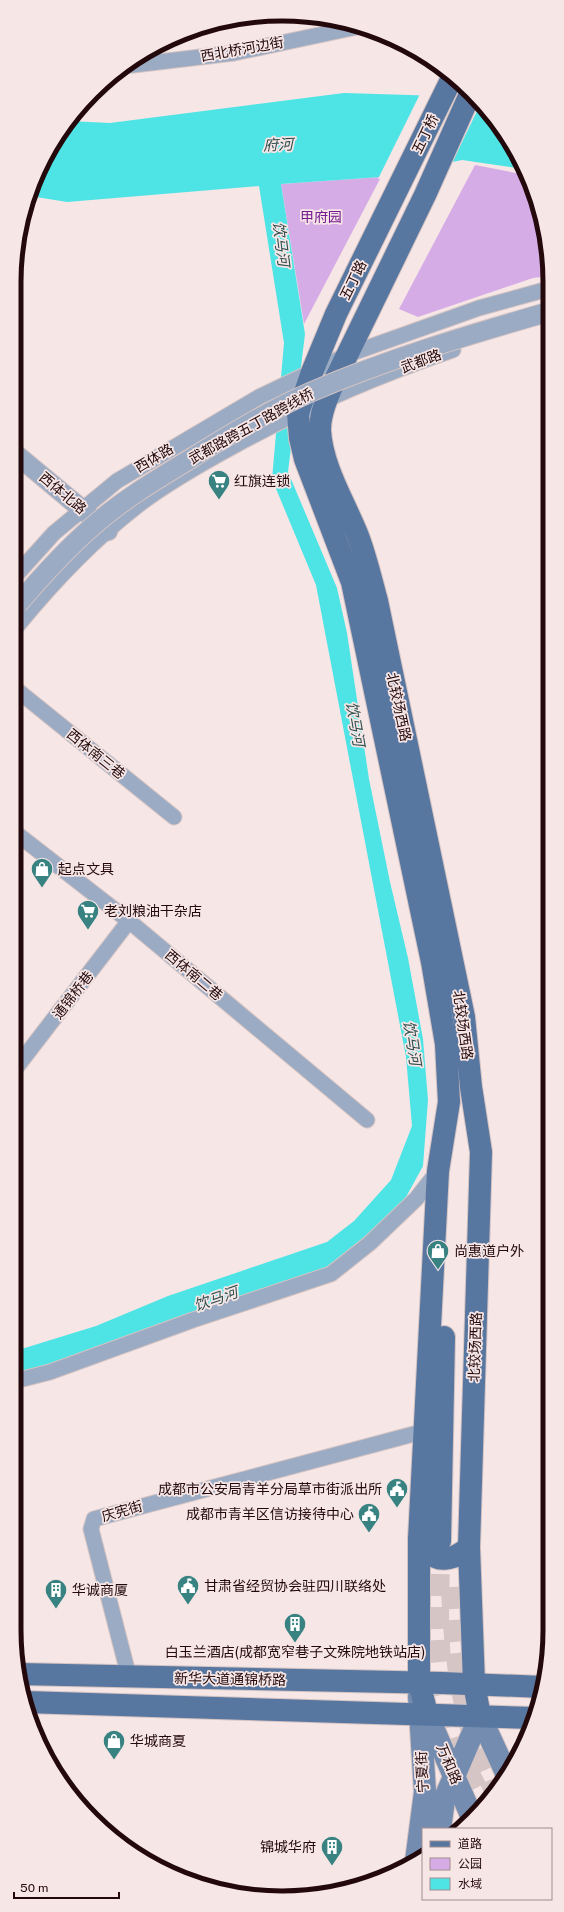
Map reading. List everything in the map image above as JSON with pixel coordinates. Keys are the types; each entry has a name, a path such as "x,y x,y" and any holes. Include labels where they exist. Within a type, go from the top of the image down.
{"main road":[{"name":"五丁桥","path":"398,190 450,82"},
{"name":"五丁桥","path":"425,195 468,98"},
{"name":"五丁路","path":"312,372 336,314 398,190"},
{"name":"五丁路","path":"347,355 425,195"},
{"name":"北较场西路","path":"347,355 326,400 320,429 322,445 358,537 377,601 464,1017 471,1087 481,1152 445,1542 419,1682 430,1714"},
{"name":"北较场西路","path":"312,372 298,413 300,438 305,459 352,582 432,962 446,1044 449,1102 438,1171 425,1431 445,1542 480,1716"},
{"path":"445,1542 446,1224 450,1137 449,1102"},
{"name":"新华大道通锦桥路","path":"25,1674 419,1682 537,1687"},
{"name":"新华大道通锦桥路","path":"31,1702 528,1718"},
{"name":"万和路","path":"430,1714 470,1812"},
{"name":"宁夏街","path":"417,1853 425,1792 430,1714"},
{"path":"480,1716 504,1767"},
{"name":"宁夏街","path":"440,1828 444,1800 480,1716"}],"street":[{"name":"西北桥河边街","path":"141,63 234,53 347,29"},
{"path":"312,372 347,355 479,308 543,290"},
{"name":"武都路跨五丁路跨线桥","path":"21,601 69,547 118,505 218,441 270,412 310,393 359,373 468,336 543,314"},
{"name":"武都路","path":"298,413 364,382 422,360 543,321"},
{"name":"西体路","path":"21,571 54,533 117,480 198,431 259,397 312,372"},
{"path":"21,621 68,567 137,506 193,469 298,413"},
{"name":"西体北路","path":"21,458 108,531"},
{"name":"西体南三巷","path":"21,693 174,817"},
{"name":"西体南二巷","path":"21,837 129,921 367,1120"},
{"name":"通锦桥巷","path":"21,1061 129,921"},
{"path":"21,1379 50,1372 193,1320 331,1274 370,1243 416,1199 438,1171"},
{"name":"庆宪街","path":"129,1677 91,1529 94,1518 425,1431"}],"green space":[{"path":"475,165 519,174 529,198 538,231 541,248 543,277 533,278 418,317 399,309"},
{"name":"甲府园","path":"381,177 304,324 281,184"}],"water":[{"path":"344,93 467,97 499,137 516,168 462,160 381,177 281,184 305,334 288,472 337,588 347,633 369,779 390,882 408,958 423,1039 428,1100 423,1166 400,1208 324,1273 83,1356 21,1372 21,1349 96,1326 168,1296 327,1242 354,1221 391,1180 412,1126 406,1057 316,585 272,479 284,343 259,186 67,202 35,197 56,151 76,121 110,123"}],"pier":[{"path":"420,94 464,95 478,110 451,165 378,179"}],"tunnel":[{"path":"440,1541 438,1620 441,1673 445,1699 461,1757 481,1798"},
{"path":"452,1587 455,1641 462,1691 475,1740 492,1784"}],"place":[{"name":"红旗连锁","path":"219,500"},
{"name":"起点文具","path":"42,888"},
{"name":"老刘粮油干杂店","path":"88,930"},
{"name":"尚惠道户外","path":"438,1270"},
{"name":"成都市公安局青羊分局草市街派出所","path":"397,1508"},
{"name":"成都市青羊区信访接待中心","path":"369,1534"},
{"name":"甘肃省经贸协会驻四川联络处","path":"188,1606"},
{"name":"华诚商厦","path":"56,1610"},
{"name":"白玉兰酒店(成都宽窄巷子文殊院地铁站店)","path":"295,1644"},
{"name":"华城商夏","path":"114,1760"},
{"name":"锦城华府","path":"332,1866"}],"water label":[{"name":"府河","path":"278,145"},
{"name":"饮马河","path":"281,244"},
{"name":"饮马河","path":"355,724"},
{"name":"饮马河","path":"412,1043"},
{"name":"饮马河","path":"216,1299"}]}
